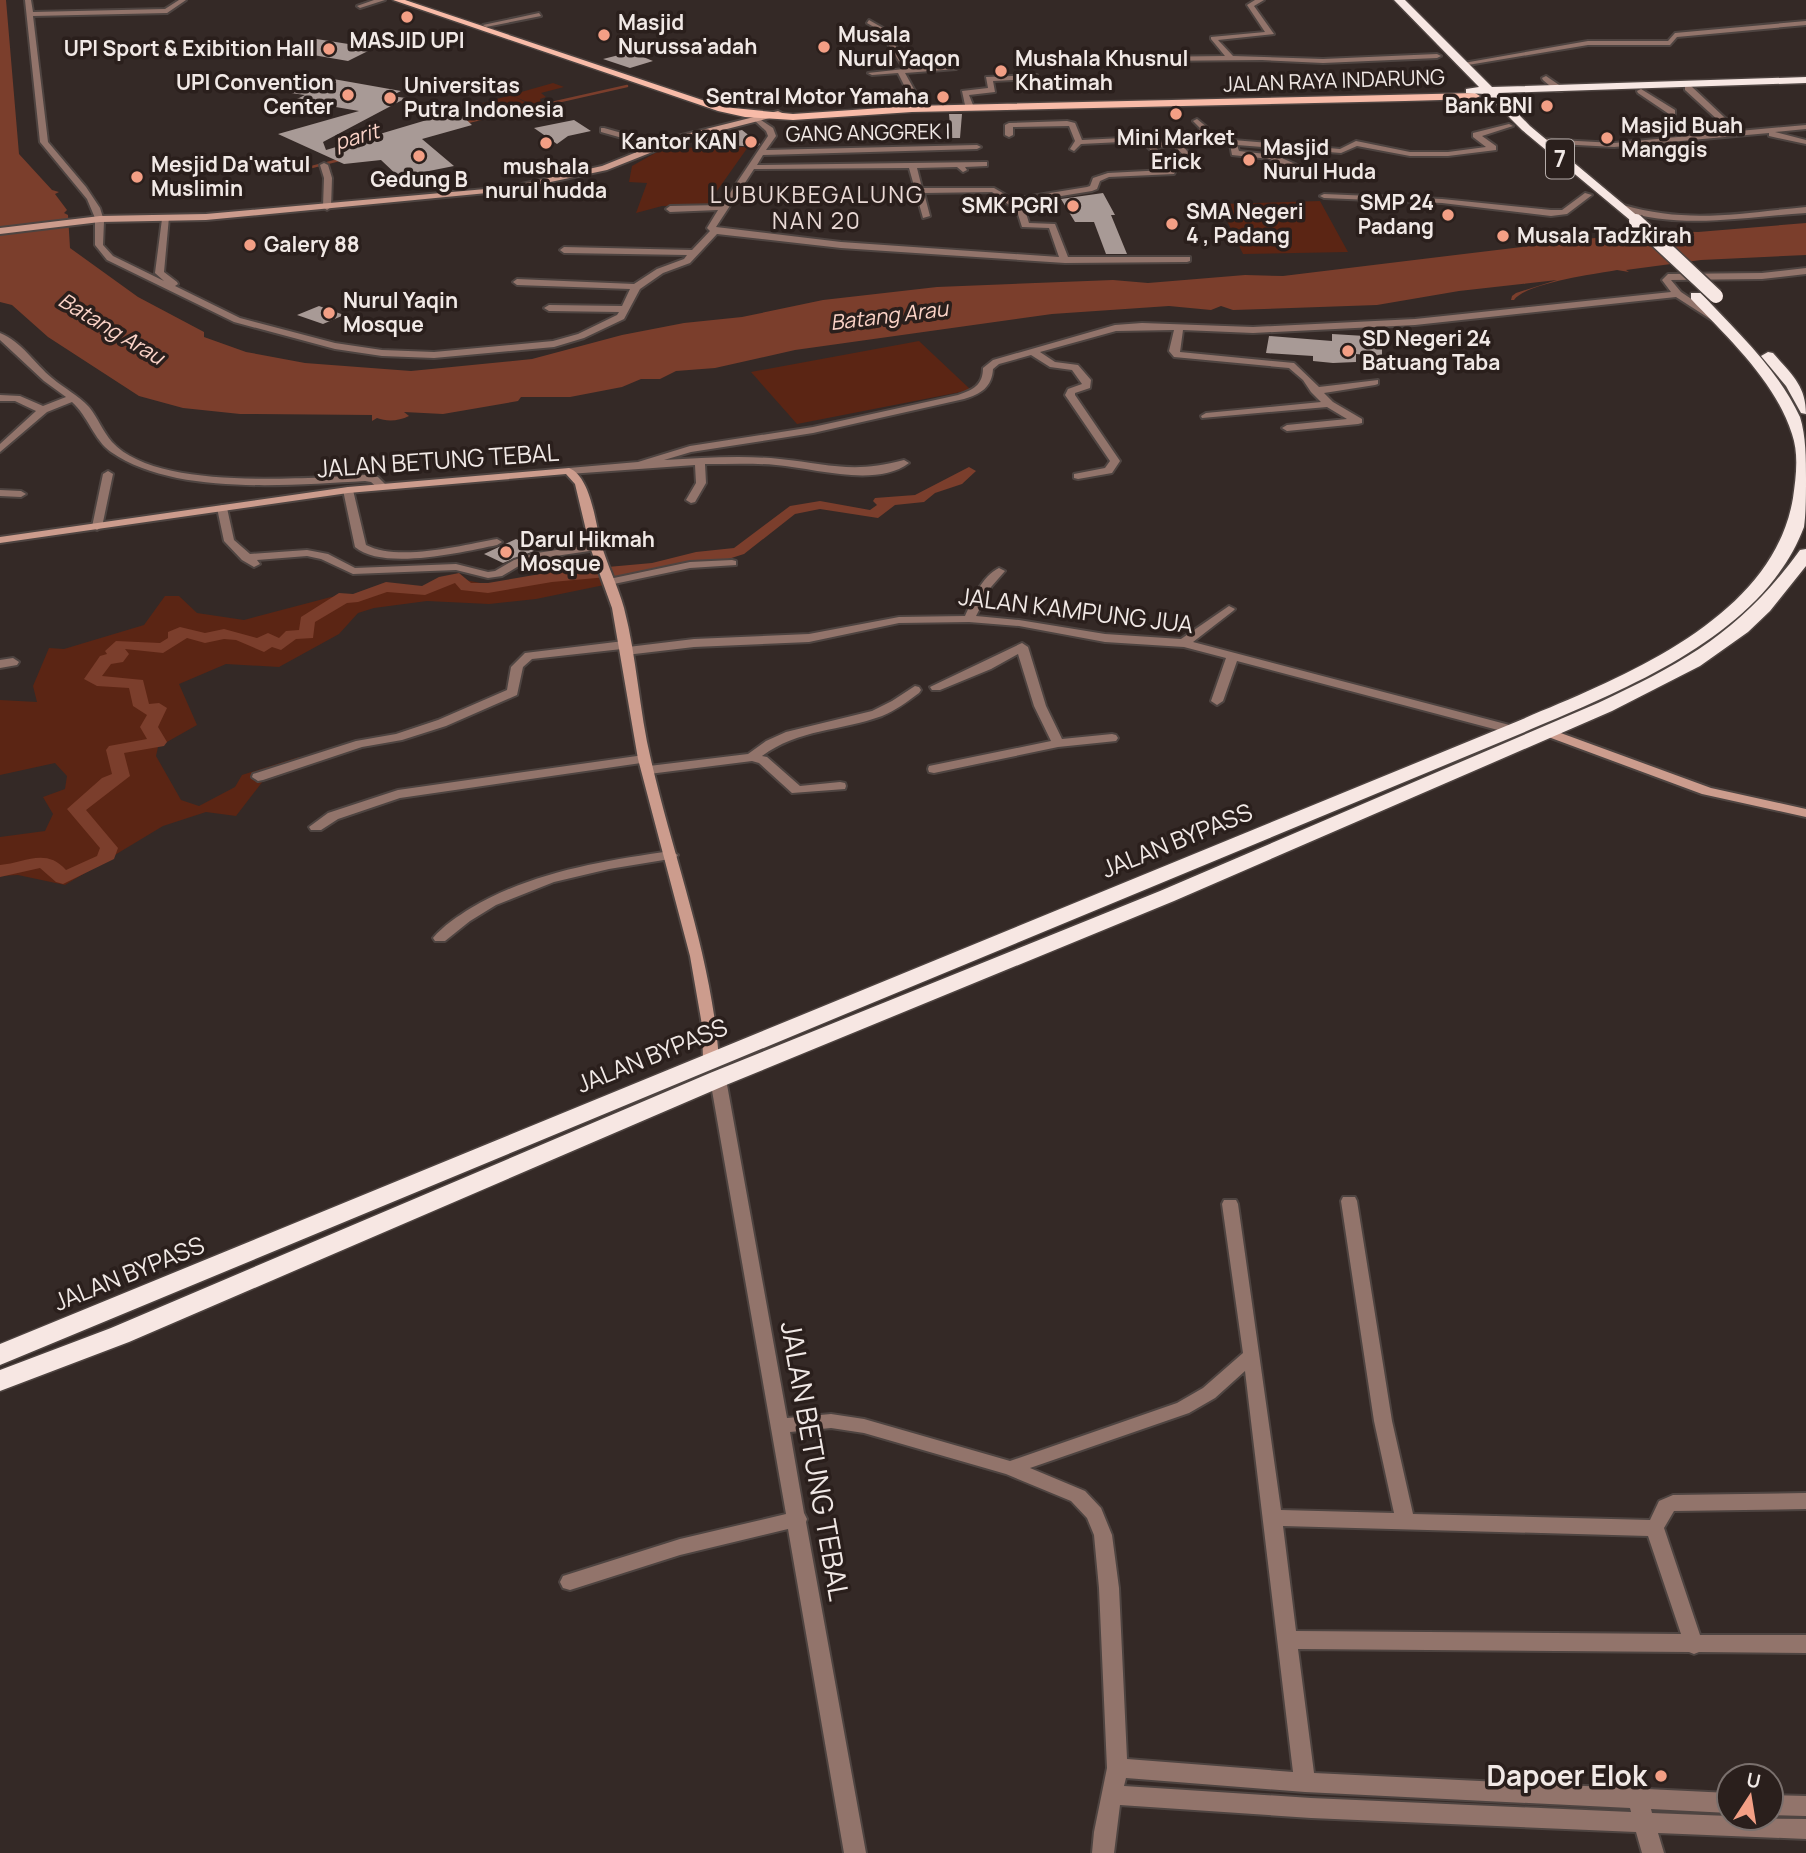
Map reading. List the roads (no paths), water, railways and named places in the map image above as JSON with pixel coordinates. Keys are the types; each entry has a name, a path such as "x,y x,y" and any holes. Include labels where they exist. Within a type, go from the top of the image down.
{"highway":[{"path":"1385,0 1408,16"},
{"path":"1398,0 1441,60"},
{"name":"7","path":"1408,16 1492,93"},
{"name":"JALAN RAYA INDARUNG","path":"1492,93 1806,82"},
{"name":"JALAN RAYA INDARUNG","path":"1469,90 1492,93 1641,90 1806,82"},
{"name":"JALAN BYPASS","path":"1469,90 1620,222 1792,384 1806,410"},
{"name":"JALAN BYPASS","path":"0,1355 714,1070 1167,895 1668,678 1748,626 1780,575 1801,511 1804,494 1803,435 1773,384 1636,221 1541,141 1492,93"},
{"name":"JALAN BYPASS","path":"0,1381 120,1335 895,988 1632,678 1700,639 1806,554"},
{"path":"1148,881 1167,895"},
{"path":"108,1310 120,1335"}],"main road":[{"path":"397,0 622,74"},
{"path":"415,0 622,74"},
{"path":"434,13 445,10"},
{"name":"JALAN RAYA INDARUNG","path":"622,74 736,115 761,116 1469,90"},
{"name":"JALAN RAYA INDARUNG","path":"761,116 911,104 1000,107"}],"street":[{"path":"29,0 44,142 55,159 92,201 100,219 99,245 110,258 237,320 335,346 382,353 434,355 568,342 619,319 636,287 660,271 687,261 715,230"},
{"path":"29,14 167,11 183,0"},
{"path":"360,6 382,0"},
{"path":"1230,57 1213,38 1270,34 1250,5 1261,0"},
{"path":"486,25 539,15"},
{"path":"869,22 881,29 905,71 911,91 911,104"},
{"path":"1462,64 1577,44 1670,43 1673,36 1681,34 1806,23"},
{"path":"1146,59 1230,57 1323,61 1441,60"},
{"path":"872,74 956,67"},
{"path":"969,105 965,92 992,90 989,79 1034,77"},
{"path":"1546,78 1559,89"},
{"path":"1688,88 1737,133"},
{"path":"1641,90 1672,112"},
{"path":"1000,107 1002,123 1009,125 1070,124 1077,146 1139,138 1146,140 1170,173 1108,175 1096,180 1094,187 1089,189 1011,202"},
{"path":"0,231 100,219 166,219 327,206 545,183 604,168 736,115"},
{"path":"761,116 772,136 711,228 715,230 841,245 1065,260 1187,259"},
{"path":"1196,121 1205,128 1198,142"},
{"path":"1009,125 1009,135"},
{"path":"1151,145 1233,142 1342,151 1356,143 1410,154 1456,154 1493,148 1476,135 1508,125"},
{"path":"1541,141 1614,145 1806,127"},
{"path":"604,130 658,146"},
{"path":"1768,130 1775,135 1806,142"},
{"path":"1233,142 1236,153 1272,158 1301,170"},
{"path":"1176,143 1195,166"},
{"path":"1272,158 1277,146"},
{"name":"GANG ANGGREK I","path":"761,153 977,147"},
{"path":"751,167 961,167 984,164"},
{"path":"324,165 328,178 327,206"},
{"path":"912,166 926,216"},
{"path":"920,191 994,190 1021,210 1025,225 1052,226 1065,260"},
{"path":"1324,196 1443,201 1551,213 1564,212 1588,195"},
{"path":"670,209 724,208"},
{"path":"1621,208 1651,217 1700,219 1806,210"},
{"path":"166,219 159,273 176,285 254,317 237,320"},
{"path":"564,250 696,253"},
{"path":"1696,295 1665,281 1668,277 1762,276 1806,271"},
{"path":"517,282 636,287"},
{"path":"642,464 690,449 813,430 961,397 982,388 989,377 988,368 996,362 1115,328 1253,330 1415,322 1696,295"},
{"path":"549,308 625,309"},
{"path":"1179,327 1174,351 1177,355 1291,365 1302,373 1314,390 1329,404 1358,421 1287,428"},
{"path":"0,336 52,383 74,397 88,411 112,448 166,472 198,477 271,481 365,478 374,480 383,487"},
{"path":"1034,353 1053,365 1075,367 1086,380 1087,386 1071,391 1070,395 1115,461 1108,471 1078,476"},
{"path":"1314,390 1347,389 1355,384 1375,382"},
{"path":"0,449 43,410 74,397"},
{"path":"0,398 17,398 43,410"},
{"path":"1206,416 1329,404"},
{"path":"569,471 642,464 762,461 867,473 904,463"},
{"path":"691,500 701,483 700,463"},
{"name":"JALAN BETUNG TEBAL","path":"0,540 348,490 569,471 580,483 596,547 618,608 646,765 697,956 714,1070 757,1288 769,1376 798,1519 855,1853"},
{"path":"97,527 108,474"},
{"path":"348,490 357,535 364,551 387,555 453,550 498,542"},
{"path":"0,493 21,494"},
{"path":"222,508 229,541 257,566"},
{"path":"246,558 307,552 324,556 353,571 456,567 488,575 541,555 596,547"},
{"path":"608,577 690,565 732,563"},
{"path":"969,619 986,586 999,571"},
{"path":"1184,643 1229,609"},
{"name":"JALAN KAMPUNG JUA","path":"258,777 360,744 398,737 501,700 513,692 512,674 517,664 529,656 694,643 809,638 899,620 969,619 1018,623 1105,638 1184,643 1513,730"},
{"path":"1018,623 1040,706 1058,743"},
{"path":"936,687 988,666 1022,646"},
{"path":"1217,701 1233,656"},
{"path":"752,757 763,747 793,733 882,713 915,690"},
{"path":"1547,732 1707,791 1806,813"},
{"path":"934,769 1058,743 1112,738"},
{"path":"316,827 332,816 369,802 409,792 646,765 752,757 763,760 797,790 839,786"},
{"path":"440,938 491,902 550,877 596,866 671,855"},
{"path":"1349,1200 1383,1421 1405,1521"},
{"path":"1230,1204 1252,1355 1305,1782"},
{"path":"1010,1468 1183,1408 1209,1393 1252,1355"},
{"path":"781,1426 831,1421 864,1426 1010,1468 1078,1496 1094,1513 1103,1535 1109,1588 1117,1768 1114,1795 1102,1835 1103,1853"},
{"path":"1694,1645 1656,1528 1667,1506 1673,1503 1806,1501"},
{"path":"1271,1518 1656,1528"},
{"path":"570,1582 680,1547 798,1519"},
{"path":"1286,1640 1806,1644"},
{"path":"1117,1768 1305,1782 1715,1803"},
{"path":"1114,1795 1311,1808 1806,1829"},
{"path":"1638,1800 1653,1853"},
{"path":"1785,1805 1806,1806"}],"water":[{"name":"Batang Arau","path":"0,0 6,0 19,154 52,190 59,192 55,194 67,210 64,213 68,215 70,248 138,297 204,332 204,337 246,352 305,363 411,371 532,359 622,335 684,323 742,317 823,300 937,287 1113,280 1148,283 1245,275 1283,276 1595,238 1609,236 1613,230 1698,232 1806,223 1806,255 1701,260 1626,270 1629,272 1617,270 1546,284 1521,294 1514,300 1511,300 1512,296 1516,293 1557,280 1459,291 1377,305 1233,310 1221,306 1211,310 1169,306 1052,314 795,350 715,368 676,371 660,379 641,379 622,387 570,397 521,397 518,401 443,414 404,412 409,416 393,420 377,418 372,421 372,415 240,414 183,408 139,396 48,337 12,305 0,302"}],"waterway":[{"name":"parit","path":"463,123 627,86"},
{"name":"parit","path":"300,170 343,159"},
{"path":"0,871 40,862 55,869 63,878 105,859 109,848 76,809 108,782 121,776 115,750 158,742 149,727 159,708 147,710 141,706 137,684 92,679 106,659 117,659 121,654 113,651 122,644 163,648 179,638 174,635 180,632 205,638 224,634 240,636 264,647 264,639 268,638 281,645 292,634 307,635 307,620 345,596 352,599 386,587 409,591 425,590 444,580 459,578 467,587 488,588 552,577 652,568 696,557 722,556 739,551 790,510 820,505 873,515 888,505 880,501 919,499 930,490 957,481 969,471"}],"place":[{"name":"MASJID UPI","path":"407,17"},
{"name":"Masjid Nurussa'adah","path":"604,35"},
{"name":"Musala Nurul Yaqon","path":"824,47"},
{"name":"UPI Sport & Exibition Hall","path":"329,49"},
{"name":"Mushala Khusnul Khatimah","path":"1001,71"},
{"name":"UPI Convention Center","path":"348,95"},
{"name":"Sentral Motor Yamaha","path":"943,97"},
{"name":"Universitas Putra Indonesia","path":"390,98"},
{"name":"Bank BNI","path":"1547,106"},
{"name":"Mini Market Erick","path":"1176,114"},
{"name":"Masjid Buah Manggis","path":"1607,138"},
{"name":"Kantor KAN","path":"751,142"},
{"name":"mushala nurul hudda","path":"546,143"},
{"name":"Gedung B","path":"419,156"},
{"name":"Masjid Nurul Huda","path":"1249,160"},
{"name":"Mesjid Da'watul Muslimin","path":"137,177"},
{"name":"SMK PGRI","path":"1073,206"},
{"name":"SMP 24 Padang","path":"1448,215"},
{"name":"SMA Negeri 4 , Padang","path":"1172,224"},
{"name":"Musala Tadzkirah","path":"1503,236"},
{"name":"Galery 88","path":"250,245"},
{"name":"Nurul Yaqin Mosque","path":"329,313"},
{"name":"SD Negeri 24 Batuang Taba","path":"1348,351"},
{"name":"Darul Hikmah Mosque","path":"506,552"},
{"name":"Dapoer Elok","path":"1661,1776"}],"district":[{"name":"LUBUKBEGALUNG NAN 20","path":"817,208"}]}
